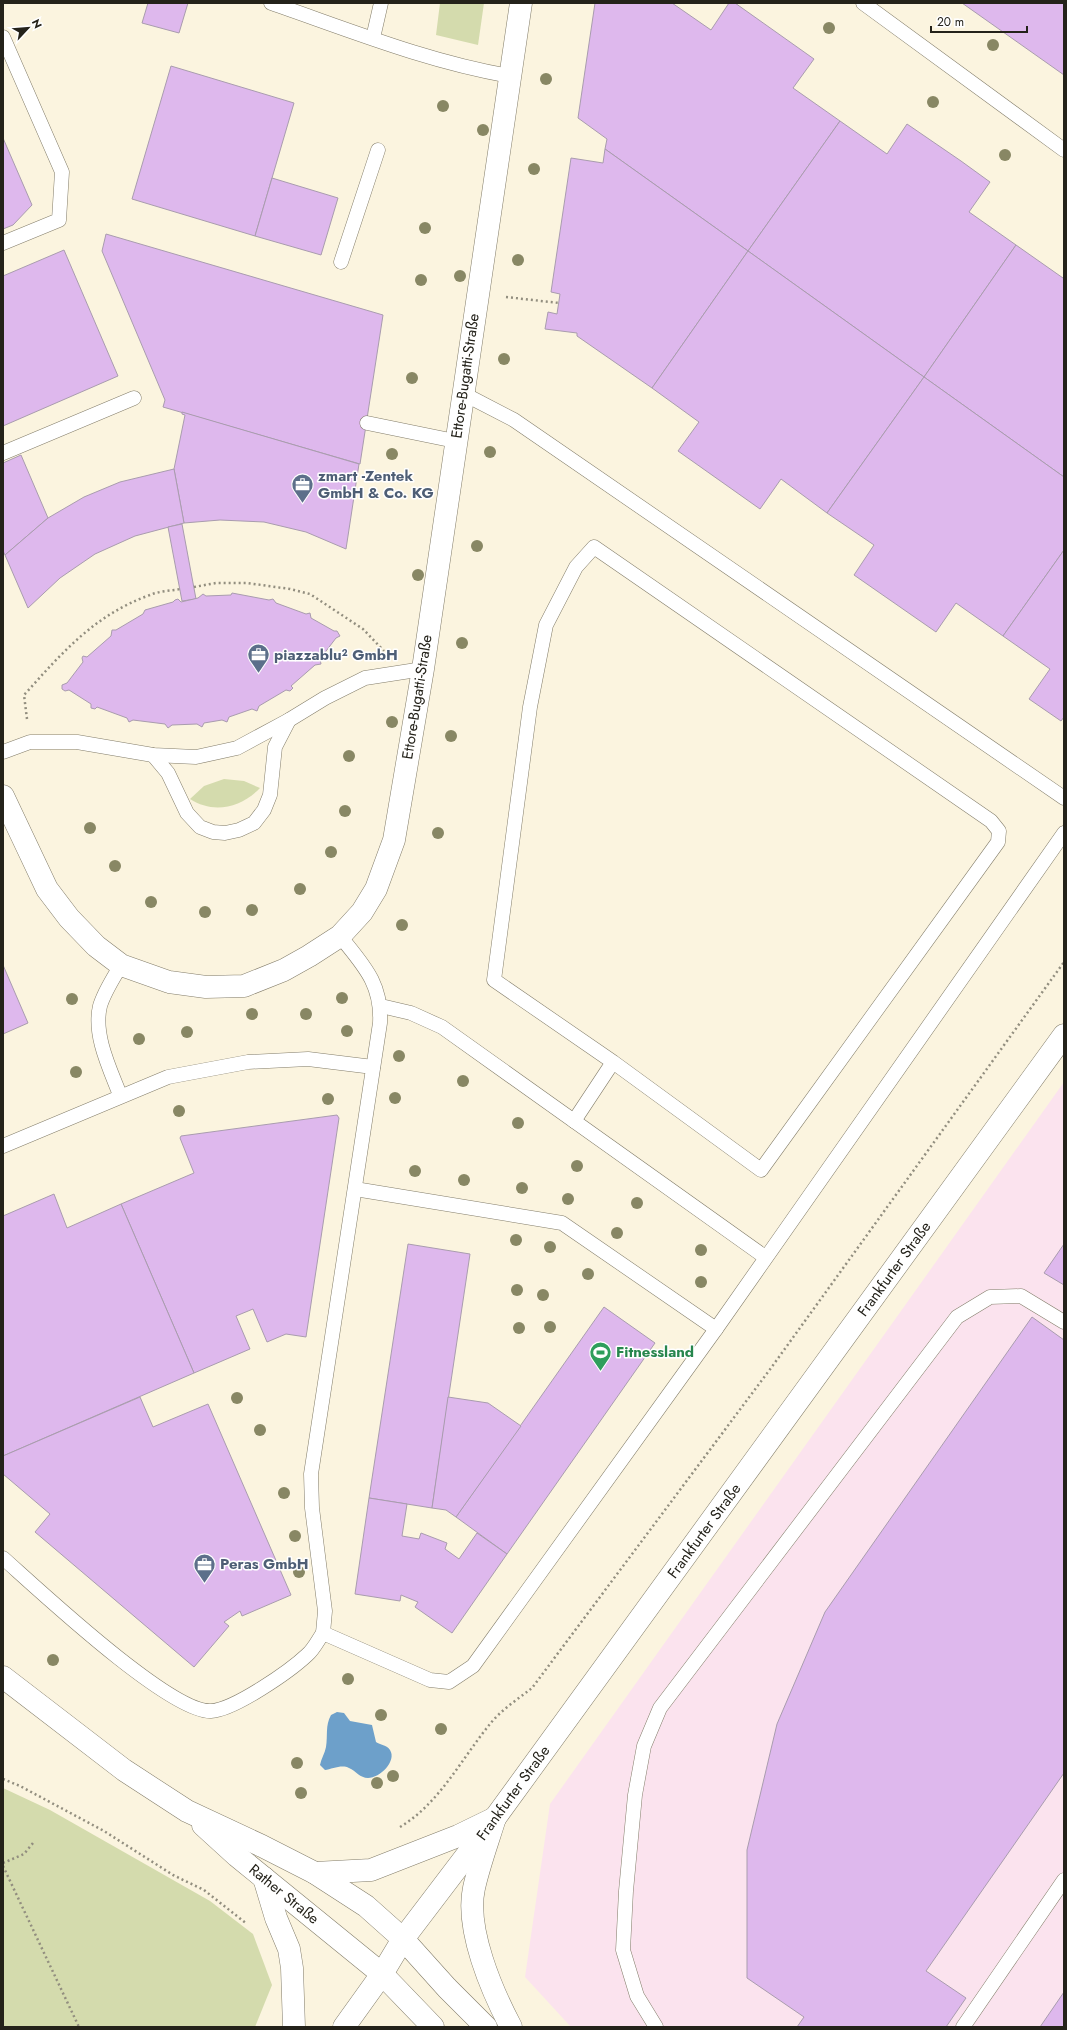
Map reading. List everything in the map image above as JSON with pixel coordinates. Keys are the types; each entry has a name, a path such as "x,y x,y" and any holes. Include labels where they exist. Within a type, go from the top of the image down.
{"main road":[{"name":"Ettore-Bugatti-Straße","path":"3,796 48,889 69,918 96,946 121,964 169,982 206,987 244,986 284,970 340,936 362,912 376,889 394,840 413,670 455,441 521,3"},
{"name":"Frankfurter Straße","path":"344,2027 382,1974 403,1939 495,1818 1064,1035"},
{"name":"Rather Straße","path":"3,1677 124,1770 187,1811 264,1878 382,1974 434,2027"},
{"name":"Rather Straße","path":"187,1811 315,1873 366,1906 403,1939 447,1988 486,2027"},
{"path":"315,1873 371,1870 393,1860 458,1836 495,1818"},
{"path":"495,1818 474,1889 472,1917 478,1947 501,2008 511,2027"},
{"path":"264,1878 276,1918 289,1949 294,2027"}],"lane":[{"path":"271,3 373,38 474,70 510,76"},
{"path":"373,38 381,3"},
{"path":"863,3 1064,150"},
{"path":"3,37 62,172 59,220 3,244"},
{"path":"341,262 378,150"},
{"path":"462,393 514,420 1064,798"},
{"path":"3,453 134,398"},
{"path":"367,423 455,441"},
{"path":"594,547 991,820 999,831 998,842 760,1170 614,1062 494,980 530,707 546,625 576,567 594,547"},
{"path":"3,752 30,742 77,742 153,754 196,757 238,748 289,720 324,698 366,678 413,670"},
{"path":"153,754 168,773 187,813 200,827 212,832 225,833 239,830 254,823 264,810 270,795 275,748 289,720"},
{"path":"323,1633 430,1680 449,1682 473,1666 716,1329 765,1257 1064,833"},
{"path":"3,1558 105,1648 170,1695 191,1706 211,1712 230,1706 251,1695 308,1654 323,1633 326,1611 312,1508 311,1474 355,1189 381,1006 374,981 340,936"},
{"path":"120,1095 103,1046 98,1022 100,1005 121,964"},
{"path":"381,1006 411,1013 442,1027 765,1257"},
{"path":"3,1146 120,1095 168,1077 248,1062 308,1059 373,1067"},
{"path":"574,1121 614,1062"},
{"path":"355,1189 562,1223 716,1329"},
{"path":"656,2027 636,1996 623,1950 626,1891 635,1795 644,1746 660,1708 957,1317 990,1297 1021,1296 1064,1322"},
{"path":"963,2027 1064,1880"}],"path":[{"path":"477,293 559,303"},
{"path":"194,587 216,582 247,583 290,589 310,594 363,629 413,670"},
{"path":"30,742 24,695 69,644 95,624 119,609 150,594 180,589"},
{"path":"393,1860 382,1837 409,1822 432,1800 491,1722 532,1688 771,1368 1064,962"},
{"path":"3,1779 20,1786 104,1831 173,1875 204,1890 252,1928"},
{"path":"33,1843 24,1854 3,1864 79,2027"}],"shaded area":[{"path":"1064,1082 1064,2027 571,2027 525,1977 550,1804"}],"green space":[{"path":"440,3 484,3 478,45 436,35"},
{"path":"224,779 244,781 260,788 244,800 226,807 199,804 190,799 204,786"},
{"path":"3,1788 50,1810 210,1901 253,1934 272,1985 255,2027 3,2027"}],"water":[{"path":"337,1712 344,1713 350,1721 372,1725 376,1742 387,1747 392,1754 389,1764 382,1772 373,1777 365,1778 346,1767 325,1770 320,1765 326,1747 329,1719 331,1715"}],"building":[{"path":"148,3 188,3 179,33 142,23"},
{"path":"595,3 672,3 711,30 729,3 735,3 814,59 793,88 840,121 748,251 605,149 607,139 578,118"},
{"path":"962,3 1064,3 1064,75"},
{"path":"171,66 294,103 255,236 132,199"},
{"path":"840,121 887,154 907,124 961,161 990,182 969,212 1016,245 924,377 748,251"},
{"path":"3,138 32,205 13,225 3,229"},
{"path":"605,149 748,251 652,388 577,336 577,333 545,329 548,312 557,314 560,294 551,292 571,158 603,163"},
{"path":"272,178 338,198 321,255 255,236"},
{"path":"106,234 383,315 360,464 163,407 165,400 102,251"},
{"path":"1016,245 1063,278 1064,276 1064,477 924,377"},
{"path":"64,250 118,376 3,426 3,276"},
{"path":"748,251 924,377 827,513 781,479 760,509 678,451 699,422 652,388"},
{"path":"924,377 1064,477 1064,550 1003,636 956,603 936,632 854,575 874,545 827,513"},
{"path":"182,412 359,464 346,549 306,532 264,522 220,520 184,523 174,469 185,415 182,414"},
{"path":"21,455 48,518 5,555 3,551 3,463"},
{"path":"174,469 184,523 135,536 95,554 60,578 28,608 5,555 48,518 84,497 120,482"},
{"path":"182,524 196,599 182,601 168,527"},
{"path":"1064,550 1064,717 1061,721 1029,699 1050,669 1003,636"},
{"path":"232,593 269,600 273,599 276,603 306,614 310,613 311,618 334,631 337,631 340,636 336,638 320,659 321,664 315,665 291,686 293,688 290,691 286,690 259,706 257,711 252,709 229,717 227,722 222,720 204,723 202,727 197,724 172,725 168,728 165,724 133,720 129,722 127,718 97,707 95,709 91,708 91,704 69,690 65,691 62,689 62,685 67,683 83,662 83,656 87,657 111,636 112,630 116,630 143,614 145,610 173,602 178,599 181,602 198,598 203,594 206,596 231,595"},
{"path":"3,965 28,1023 3,1034"},
{"path":"337,1115 339,1118 306,1337 286,1334 267,1342 253,1309 236,1316 250,1349 194,1373 121,1204 194,1173 180,1138 181,1136"},
{"path":"54,1194 67,1228 121,1204 194,1373 3,1456 3,1216"},
{"path":"408,1244 470,1254 432,1508 369,1498"},
{"path":"1064,1244 1064,1285 1044,1273"},
{"path":"604,1307 655,1343 507,1554 456,1517"},
{"path":"1032,1317 1064,1340 1064,1773 926,1971 966,1998 946,2027 797,2027 804,2017 747,1978 747,1850 777,1724 825,1612"},
{"path":"140,1397 153,1427 208,1404 291,1595 242,1616 240,1611 224,1622 229,1626 194,1667 35,1532 50,1514 3,1474 3,1456"},
{"path":"448,1397 488,1403 521,1426 456,1517 446,1510 432,1508"},
{"path":"369,1498 407,1504 402,1536 419,1539 421,1533 447,1543 445,1549 459,1559 477,1533 507,1554 452,1633 415,1607 418,1602 401,1595 400,1601 355,1594"},
{"path":"1064,1992 1064,2027 1040,2027"}],"place":[{"name":"zmart -Zentek GmbH & Co. KG","path":"303,504"},
{"name":"piazzablu² GmbH","path":"259,674"},
{"name":"Fitnessland","path":"600,1372"},
{"name":"Peras GmbH","path":"204,1584"}]}
